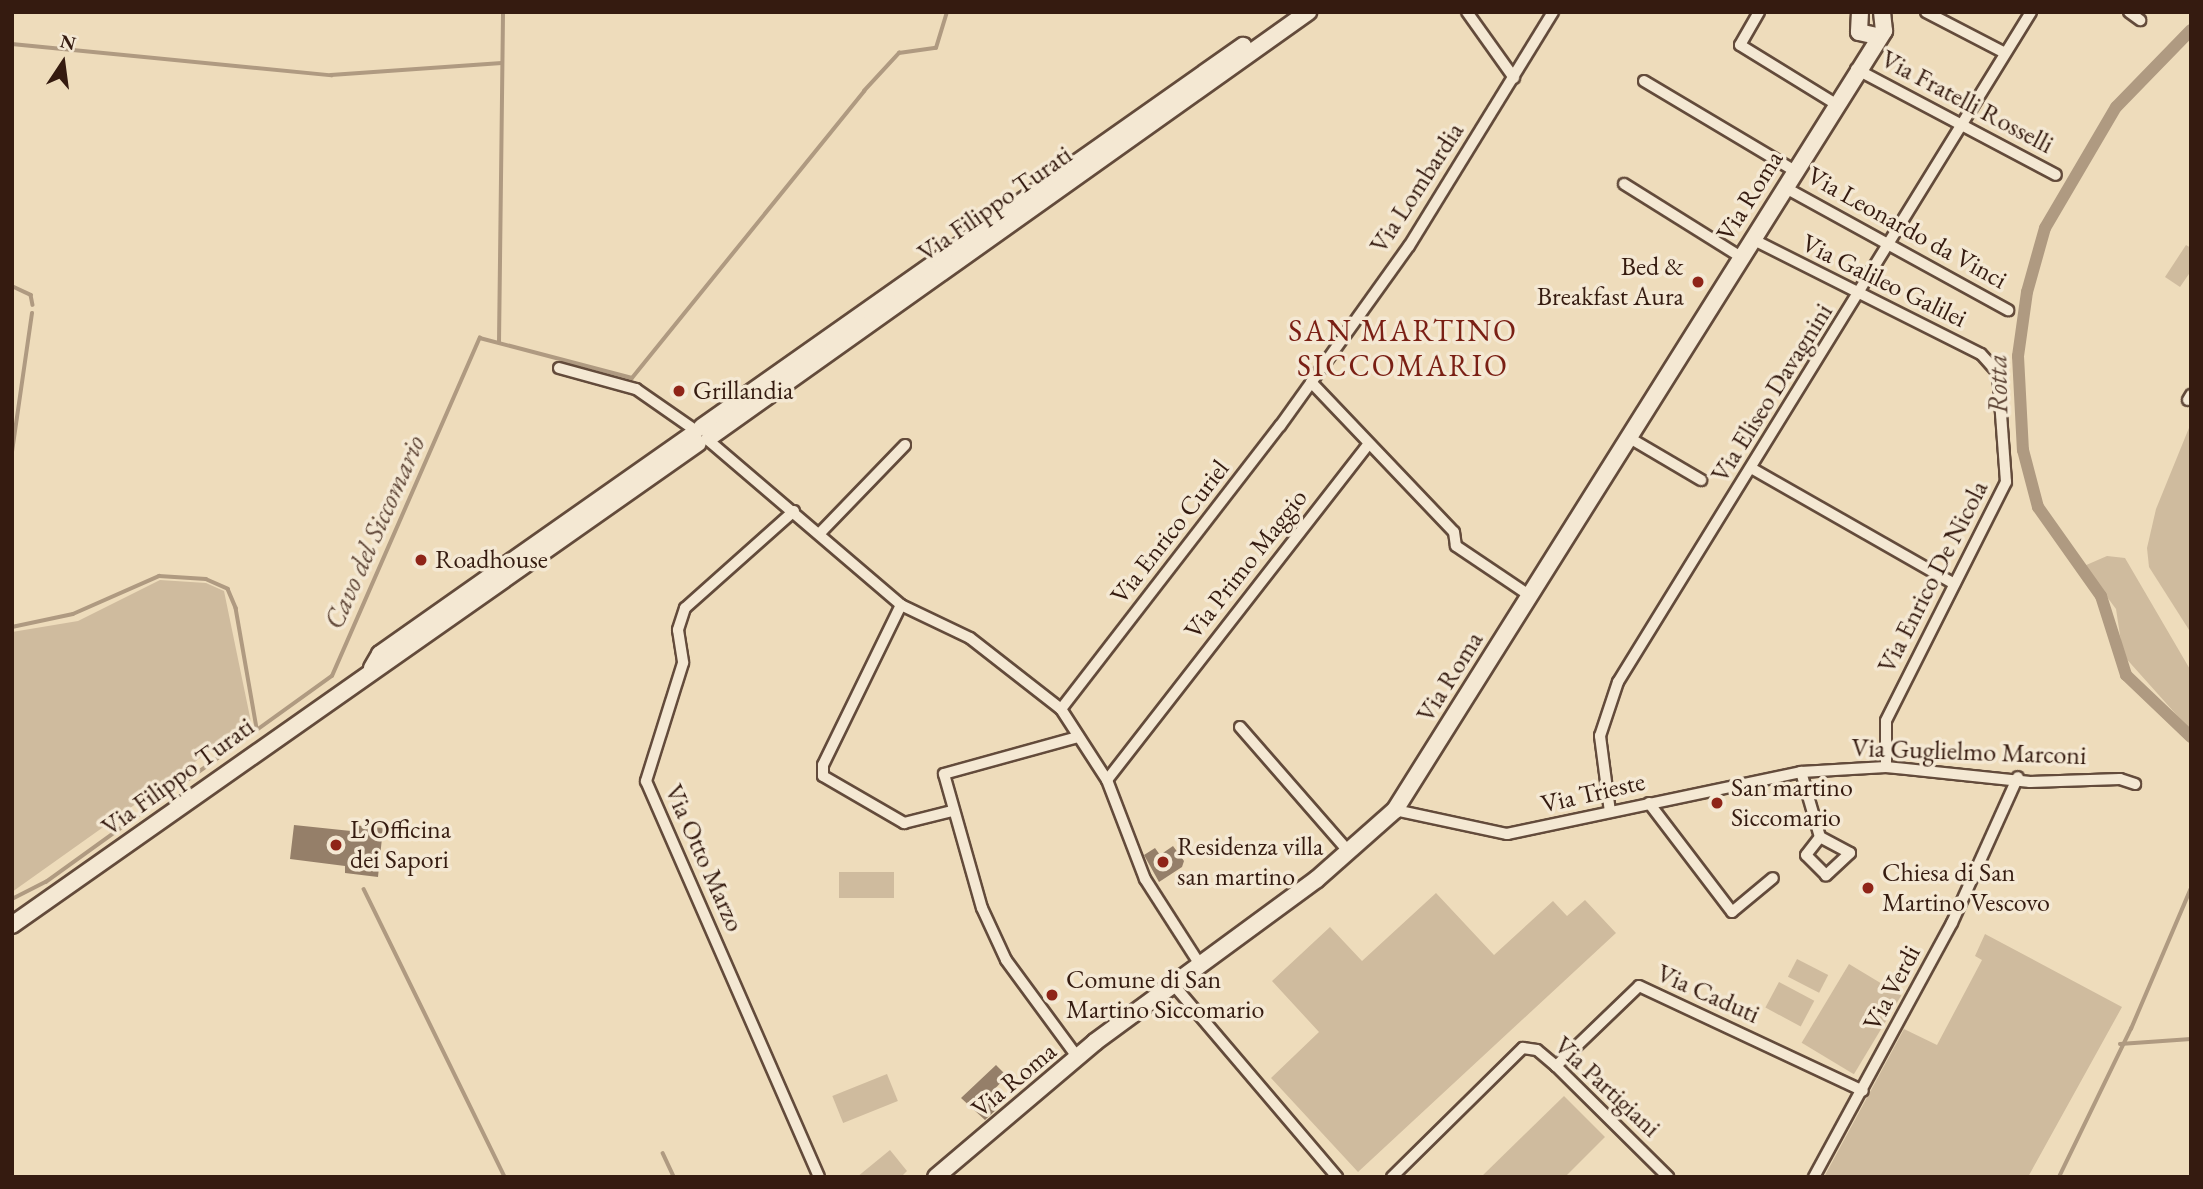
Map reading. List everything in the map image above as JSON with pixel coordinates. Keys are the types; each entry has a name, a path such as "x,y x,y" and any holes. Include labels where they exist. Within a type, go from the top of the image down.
{"main road":[{"name":"Via Filippo Turati","path":"701,435 1291,12"},
{"name":"Via Filippo Turati","path":"12,925 372,668 380,654 701,435 1308,12"},
{"name":"Via Roma","path":"936,1177 1172,983 1350,853 1395,810 1836,104 1877,36 1886,14"},
{"name":"Via Roma","path":"1855,20 1856,69"},
{"path":"1855,20 1877,36"}],"street":[{"path":"1467,12 1514,78"},
{"name":"Via Lombardia","path":"1311,382 1409,246 1553,12"},
{"path":"1759,12 1740,46 1836,104"},
{"path":"1926,12 2005,53"},
{"name":"Via Eliseo Davagnini","path":"1610,812 1600,736 1618,682 1861,297 1961,124 2031,12"},
{"path":"2129,12 2140,20"},
{"name":"Via Fratelli Rosselli","path":"1856,69 2056,176"},
{"path":"1644,81 1794,171"},
{"path":"1624,184 1741,257"},
{"name":"Via Leonardo da Vinci","path":"1784,187 2008,310"},
{"name":"Via Galileo Galilei","path":"1752,239 1994,365"},
{"name":"Via Enrico De Nicola","path":"1886,767 1886,721 2006,482 1994,365"},
{"path":"559,368 636,389 701,435 821,532 901,605 970,638 1061,709 1107,779 1145,879 1199,963"},
{"path":"1311,382 1454,532 1456,546 1529,595"},
{"name":"Via Enrico Curiel","path":"1061,709 1311,382"},
{"path":"1628,437 1701,480"},
{"name":"Via Primo Maggio","path":"1107,779 1369,444"},
{"path":"821,532 905,445"},
{"path":"1751,468 1955,584"},
{"name":"Via Otto Marzo","path":"794,511 685,608 678,630 683,663 646,781 818,1177"},
{"path":"901,605 823,765 823,776 904,823 952,810"},
{"path":"1240,727 1350,853"},
{"path":"1077,737 944,774 952,810 982,908 1006,960 1078,1058"},
{"name":"Via Guglielmo Marconi","path":"1801,772 1886,767 2135,784"},
{"path":"1801,772 1820,837"},
{"name":"Via Trieste","path":"1395,810 1507,834 1801,772"},
{"name":"Via Verdi","path":"1814,1177 1952,923 2018,777"},
{"path":"1649,803 1732,912 1773,878"},
{"path":"1172,983 1336,1177"},
{"name":"Via Caduti","path":"1556,1066 1639,986 1863,1091"},
{"name":"Via Partigiani","path":"1392,1177 1523,1048 1537,1050 1556,1066 1662,1175"}],"shaded area":[{"path":"2186,245 2191,248 2191,271 2180,287 2165,277"},
{"path":"2191,423 2191,633 2149,567 2147,548 2156,509"},
{"path":"2107,556 2125,558 2191,671 2191,731 2123,655 2116,609 2084,566"},
{"path":"160,580 206,583 224,591 251,722 12,892 12,632 78,621"},
{"path":"839,872 894,872 894,898 839,898"},
{"path":"1436,893 1494,955 1553,901 1567,916 1585,900 1616,933 1358,1172 1271,1078 1319,1032 1272,981 1330,927 1362,961"},
{"path":"1985,934 2122,1007 2028,1177 1824,1177 1904,1029 1937,1045 1982,960 1975,956"},
{"path":"1797,959 1828,975 1819,993 1788,977"},
{"path":"1849,964 1901,995 1854,1074 1802,1043"},
{"path":"1779,982 1814,1001 1801,1026 1765,1008"},
{"path":"887,1074 898,1101 843,1123 832,1096"},
{"path":"1564,1096 1605,1137 1565,1177 1481,1177"},
{"path":"890,1150 907,1171 901,1177 857,1177"}],"building":[{"name":"L’Officina dei Sapori","path":"294,825 351,831 352,825 383,828 378,877 345,873 345,866 290,859"},
{"name":"Residenza villa san martino","path":"1173,846 1184,861 1182,867 1159,882 1144,855 1155,848 1160,855"},
{"path":"996,1065 1007,1076 987,1097 998,1108 985,1120 961,1098"}],"waterway":[{"path":"499,343 503,12"},
{"name":"Cavo del Siccomario","path":"12,899 46,882 332,676 480,338 632,378 864,91 899,53 936,48 947,12"},
{"name":"Rotta","path":"2191,30 2116,107 2045,228 2027,292 2018,356 2023,450 2038,507 2101,596 2126,675 2191,737"},
{"path":"12,44 331,75 502,63"},
{"path":"12,286 31,295 33,305"},
{"name":"Cavo del Siccomario","path":"12,452 32,313"},
{"name":"Cavo del Siccomario","path":"12,627 73,614 159,576 206,579 228,589 236,608 257,728"},
{"name":"Cavo del Siccomario","path":"2059,1177 2131,1029 2191,888"},
{"name":"Cavo del Siccomario","path":"364,889 505,1177"},
{"name":"Cavo del Siccomario","path":"2120,1044 2191,1039"},
{"name":"Cavo del Siccomario","path":"663,1153 674,1177"}],"place":[{"name":"Bed & Breakfast Aura","path":"1698,282"},
{"name":"Grillandia","path":"679,391"},
{"name":"Roadhouse","path":"421,560"},
{"name":"San martino Siccomario","path":"1717,803"},
{"name":"L’Officina dei Sapori","path":"336,845"},
{"name":"Residenza villa san martino","path":"1163,862"},
{"name":"Chiesa di San Martino Vescovo","path":"1868,888"},
{"name":"Comune di San Martino Siccomario","path":"1052,995"}],"district":[{"name":"SAN MARTINO SICCOMARIO","path":"1403,348"}]}
